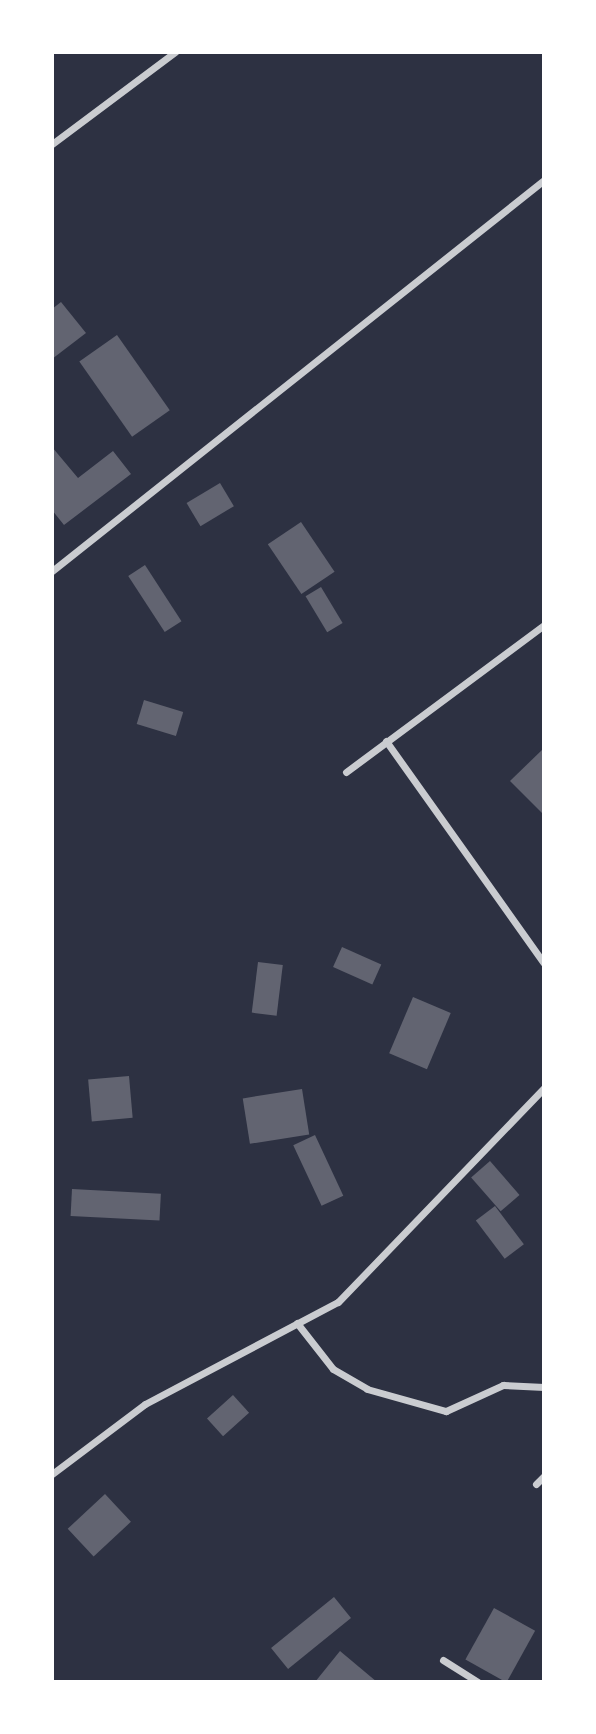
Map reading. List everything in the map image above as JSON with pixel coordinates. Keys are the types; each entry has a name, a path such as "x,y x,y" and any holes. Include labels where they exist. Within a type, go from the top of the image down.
{"street":[{"path":"52,144 175,52"},
{"path":"52,571 544,180"},
{"path":"346,772 544,625"},
{"path":"386,741 544,963"},
{"path":"52,1474 145,1404 338,1302 544,1088"},
{"path":"297,1323 334,1369 367,1389 446,1411 503,1385 544,1387"},
{"path":"536,1484 544,1476"},
{"path":"443,1660 478,1682"}],"building":[{"path":"61,302 86,333 52,359 52,309"},
{"path":"117,335 170,410 132,437 79,361"},
{"path":"52,447 78,478 113,451 131,474 64,525 52,510"},
{"path":"220,483 234,506 200,526 187,503"},
{"path":"301,522 335,572 301,594 268,544"},
{"path":"145,565 181,621 165,632 128,576"},
{"path":"321,587 343,623 327,632 306,596"},
{"path":"144,700 183,712 176,736 137,724"},
{"path":"544,748 544,815 510,781"},
{"path":"342,947 381,964 372,985 333,967"},
{"path":"258,962 283,965 277,1016 252,1013"},
{"path":"413,997 451,1013 427,1069 389,1053"},
{"path":"129,1076 133,1118 92,1121 88,1080"},
{"path":"302,1089 309,1134 250,1144 243,1098"},
{"path":"315,1135 343,1196 322,1206 293,1145"},
{"path":"490,1161 520,1195 501,1211 471,1177"},
{"path":"72,1189 161,1194 159,1221 71,1216"},
{"path":"495,1206 524,1244 505,1259 476,1220"},
{"path":"233,1395 249,1413 223,1436 207,1418"},
{"path":"105,1494 131,1522 94,1557 68,1529"},
{"path":"334,1597 351,1618 288,1669 271,1648"},
{"path":"494,1608 535,1631 507,1682 465,1660"},
{"path":"340,1651 377,1682 315,1682"}]}
